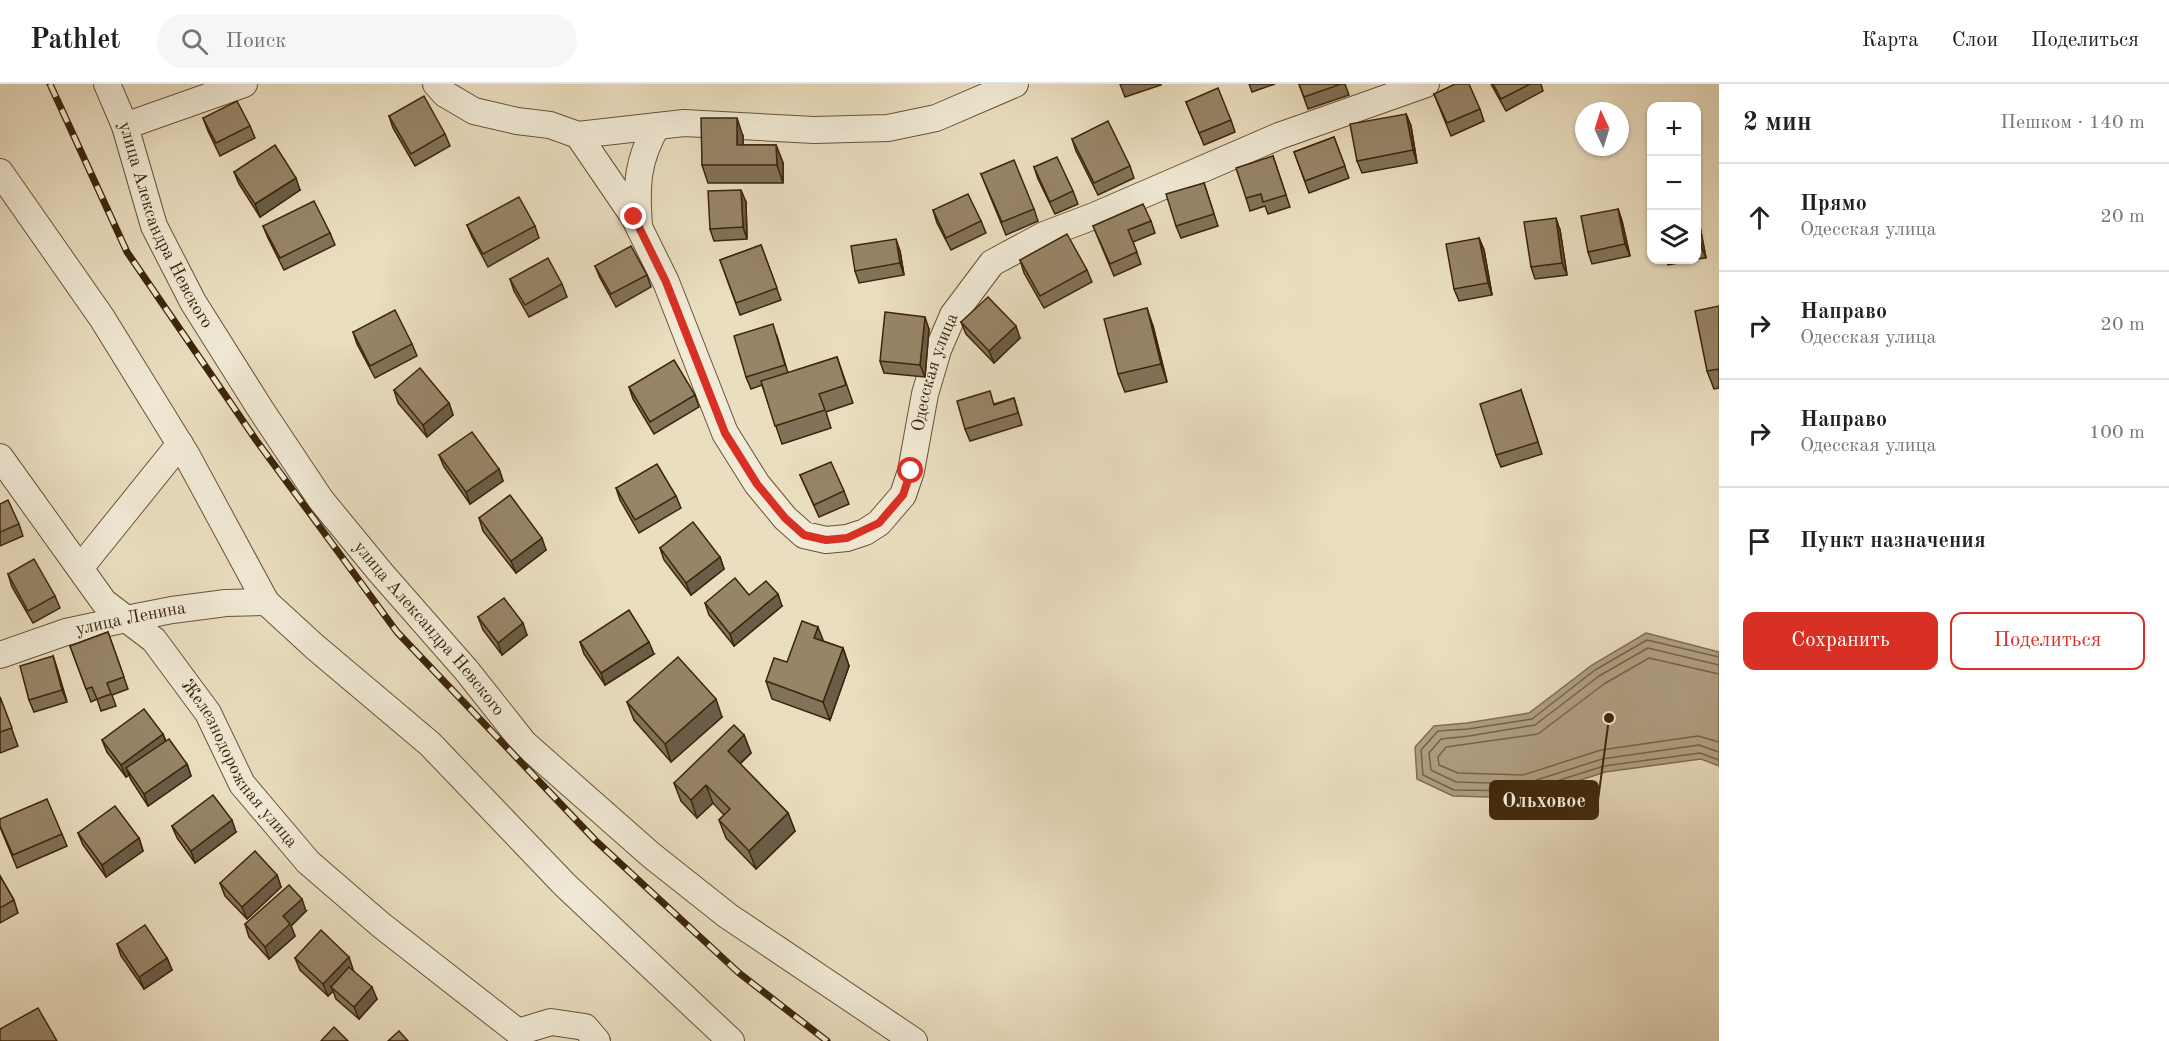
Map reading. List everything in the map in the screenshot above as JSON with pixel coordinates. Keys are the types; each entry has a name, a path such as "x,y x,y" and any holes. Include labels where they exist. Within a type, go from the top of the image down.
{"street":[{"name":"улица Александра Невского","path":"107,84 125,126 154,226 193,302 261,410 321,500 467,671 524,743 651,855 728,916 914,1041"},
{"path":"125,126 244,84"},
{"path":"436,84 446,94 474,111 517,121 550,125 578,135 684,123 814,130 888,128 936,118 1015,84"},
{"name":"Одесская улица","path":"578,135 634,217 666,282 725,433 757,484 785,518 804,535 826,540 847,538 879,523 903,495 911,471 924,394 938,350 953,315 992,263 1044,235 1094,216 1280,136 1426,84"},
{"name":"Одесская улица","path":"639,228 636,188 639,167 646,145 657,126"},
{"path":"0,172 102,318 180,444 266,602 429,744 565,885 731,1041"},
{"path":"80,568 180,444"},
{"name":"Железнодорожная улица","path":"0,457 104,602 154,640 208,713 242,784 308,862 381,925 518,1036"},
{"name":"улица Ленина","path":"0,655 66,632 126,619 226,603 266,602"},
{"path":"518,1036 551,1022 585,1027 597,1041"}],"water":[{"path":"1646,633 1719,652 1719,766 1701,759 1605,772 1526,798 1453,796 1417,779 1415,747 1434,726 1529,713 1592,665"}],"building":[{"path":"1299,84 1341,84 1304,97"},
{"path":"1455,84 1469,84 1480,109 1447,123 1434,94"},
{"path":"1493,84 1530,84 1501,99"},
{"path":"1218,88 1231,120 1199,133 1186,102"},
{"path":"424,96 445,134 411,154 389,116"},
{"path":"237,101 250,126 216,143 203,118"},
{"path":"1406,114 1413,150 1357,161 1350,124"},
{"path":"701,118 737,118 737,145 776,145 777,165 702,165"},
{"path":"1108,121 1130,166 1094,183 1072,139"},
{"path":"1334,137 1345,166 1305,181 1294,152"},
{"path":"275,145 296,178 255,204 234,172"},
{"path":"1273,156 1286,195 1263,202 1261,194 1246,198 1236,168"},
{"path":"1057,157 1073,191 1050,202 1034,167"},
{"path":"1014,160 1034,209 1002,222 981,174"},
{"path":"1204,183 1214,214 1176,226 1166,194"},
{"path":"741,190 743,227 710,229 708,191"},
{"path":"968,194 981,221 946,238 933,210"},
{"path":"519,197 535,226 483,254 467,225"},
{"path":"314,201 330,233 280,258 263,226"},
{"path":"1143,204 1151,221 1128,230 1137,252 1110,264 1093,226"},
{"path":"1618,209 1625,244 1588,252 1581,216"},
{"path":"1556,218 1562,263 1531,267 1524,222"},
{"path":"1067,234 1087,270 1040,296 1020,260"},
{"path":"1479,238 1488,283 1454,289 1446,244"},
{"path":"896,239 900,263 855,271 851,246"},
{"path":"761,245 777,288 736,303 720,260"},
{"path":"631,246 647,275 611,294 595,266"},
{"path":"548,258 562,284 525,305 510,279"},
{"path":"988,297 1016,326 989,351 961,322"},
{"path":"1719,306 1719,369 1707,371 1695,311"},
{"path":"1147,308 1161,364 1118,374 1104,319"},
{"path":"395,310 412,344 370,366 353,332"},
{"path":"885,312 925,317 920,365 880,361"},
{"path":"773,324 785,365 746,377 734,336"},
{"path":"837,357 846,385 819,394 825,410 775,426 761,381"},
{"path":"674,360 695,395 650,422 629,387"},
{"path":"420,368 449,403 423,425 394,390"},
{"path":"1521,390 1538,442 1496,455 1480,404"},
{"path":"990,391 994,405 1014,398 1018,413 965,429 957,401"},
{"path":"472,432 499,469 466,492 439,455"},
{"path":"831,462 844,491 814,505 800,475"},
{"path":"657,464 676,496 635,520 616,488"},
{"path":"510,495 542,538 511,561 479,518"},
{"path":"8,500 19,524 0,532 0,504"},
{"path":"693,522 720,557 686,583 660,548"},
{"path":"34,559 55,596 28,611 8,574"},
{"path":"735,578 749,595 766,581 778,594 730,634 705,603"},
{"path":"504,598 523,623 498,643 478,617"},
{"path":"629,610 649,642 601,673 580,642"},
{"path":"802,621 818,627 814,638 843,648 823,702 766,681 774,658 787,662"},
{"path":"108,632 124,677 107,683 111,694 97,699 92,687 86,689 70,646"},
{"path":"53,656 62,690 29,700 20,666"},
{"path":"678,657 716,699 665,744 627,702"},
{"path":"0,697 12,728 0,732"},
{"path":"144,709 163,734 121,765 102,740"},
{"path":"734,725 744,735 728,751 788,813 749,851 719,820 730,809 706,785 691,800 674,783"},
{"path":"169,739 187,764 144,794 126,768"},
{"path":"213,795 232,820 191,851 172,826"},
{"path":"47,799 62,834 13,855 0,826 0,819"},
{"path":"115,806 139,838 102,865 78,833"},
{"path":"255,851 277,875 242,907 220,883"},
{"path":"0,876 14,900 0,908"},
{"path":"289,885 302,899 283,916 290,924 265,947 245,924"},
{"path":"145,925 167,958 139,977 117,944"},
{"path":"321,930 349,957 323,984 295,958"},
{"path":"349,967 372,987 354,1007 331,987"},
{"path":"38,1008 57,1041 0,1041 0,1029"},
{"path":"334,1027 348,1041 321,1041"},
{"path":"399,1031 408,1041 388,1041"}],"railway":[{"path":"50,84 127,252 256,440 397,632 595,840 739,973 827,1041"}],"place":[{"name":"Ольховое","path":"1609,718"}],"route":[{"path":"634,217 666,282 725,433 757,484 785,518 804,535 826,540 847,538 865,532 879,523 903,495 911,471"}]}
